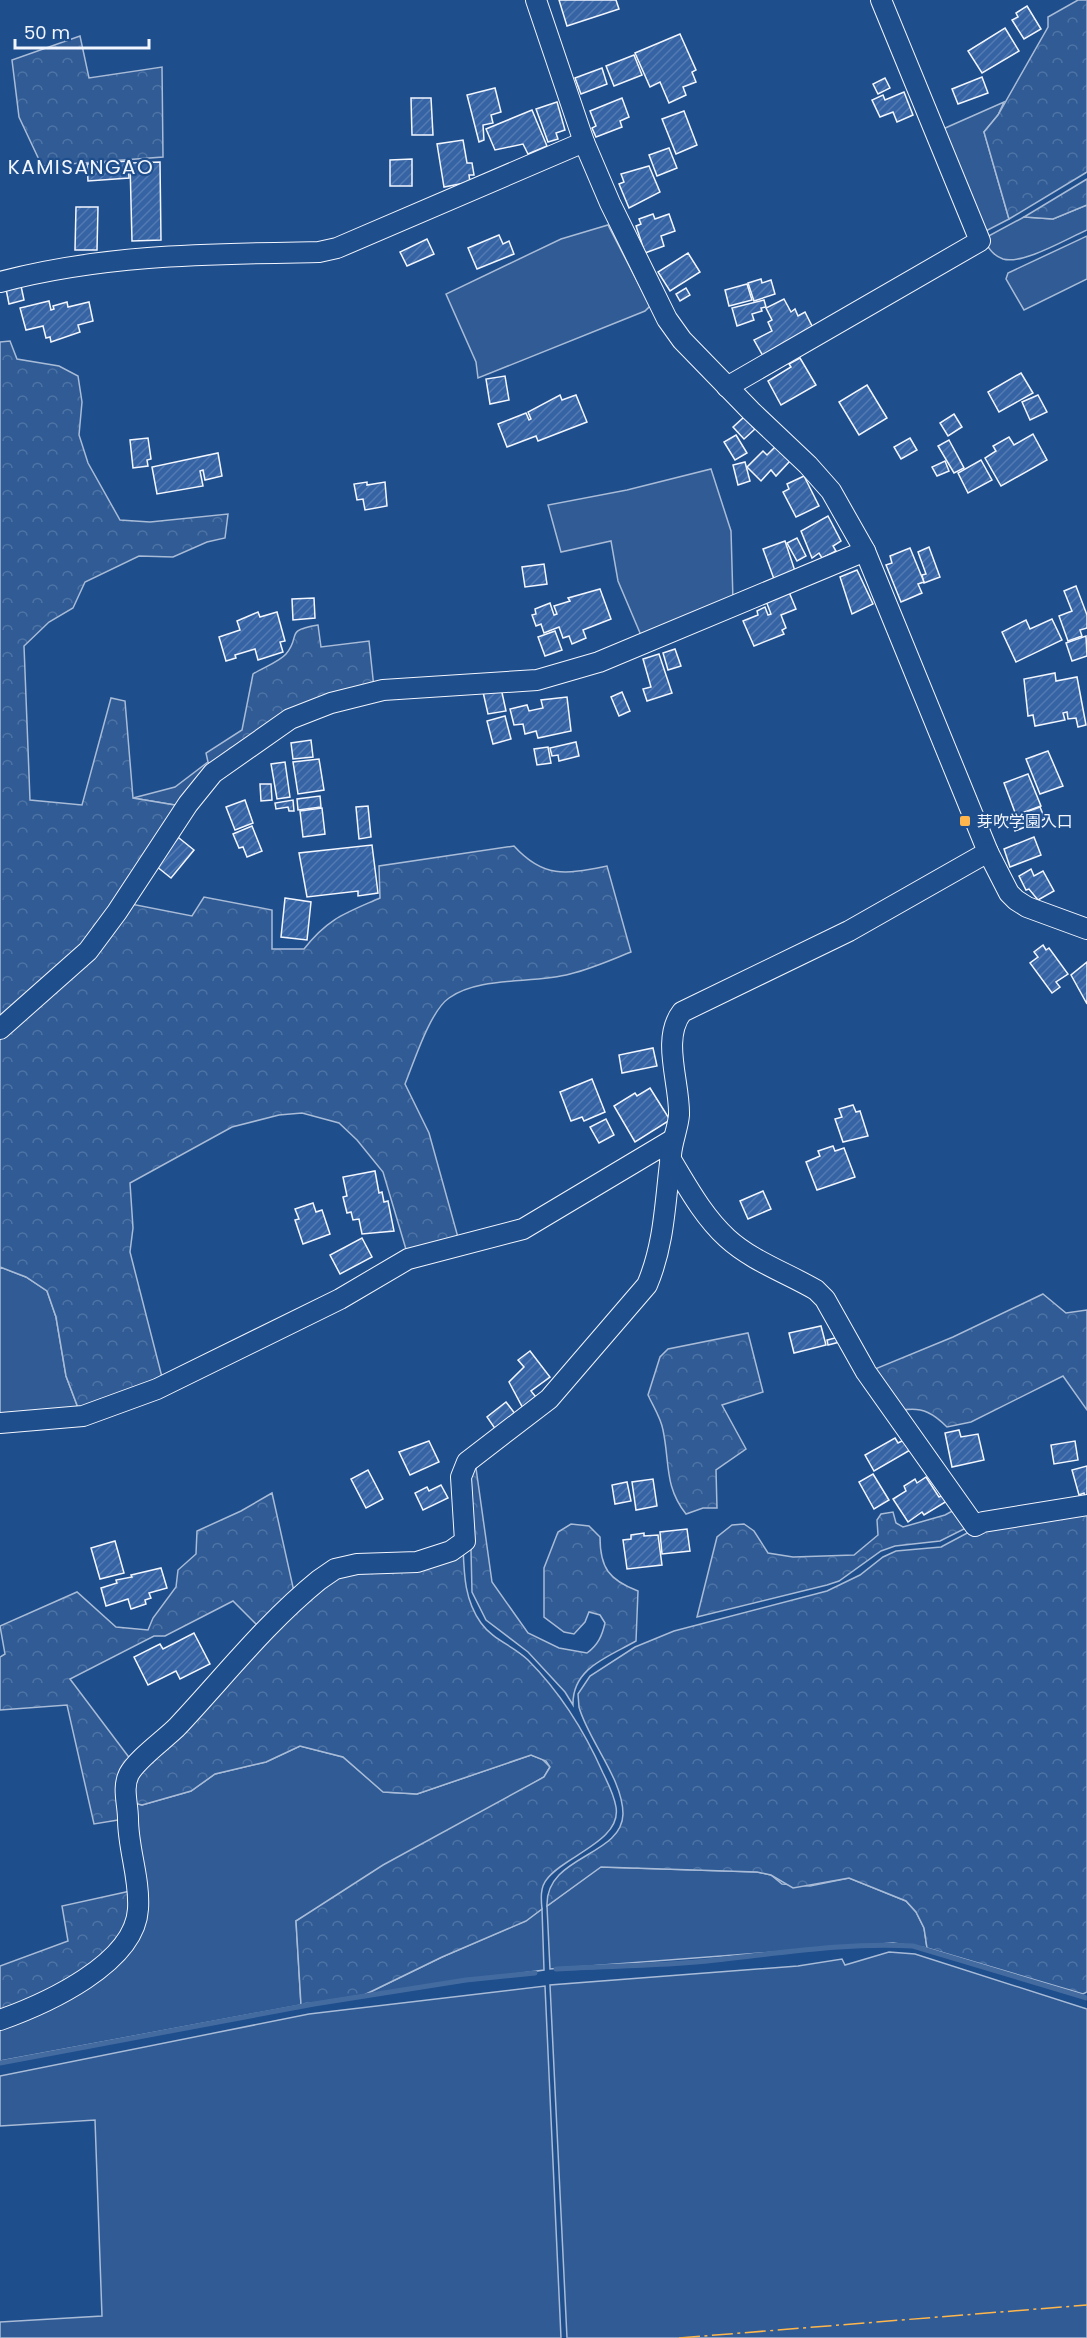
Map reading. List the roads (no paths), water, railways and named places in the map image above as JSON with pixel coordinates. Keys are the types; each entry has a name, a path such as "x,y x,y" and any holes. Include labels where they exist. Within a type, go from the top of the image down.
{"street":[{"path":"536,0 584,142 667,319 682,340 808,465 831,491 865,551 988,852 1009,893 1027,907 1087,930"},
{"path":"727,387 980,241 881,0"},
{"path":"0,282 48,269 168,255 319,252 337,248 584,142"},
{"path":"0,1029 88,951 117,912 188,804 213,773 290,719 331,703 384,690 537,680 568,672 599,662 865,551"},
{"path":"0,2020 34,2007 85,1979 114,1957 135,1925 138,1910 138,1882 128,1834 125,1787 130,1773 177,1726 232,1662 299,1596 335,1569 378,1562 417,1562 451,1551 465,1541 461,1477 466,1462 549,1399 647,1285 657,1262 663,1232 671,1149 679,1113 673,1028 682,1012 849,931 988,852"},
{"path":"0,1423 83,1416 157,1389 340,1299 408,1259 523,1229 671,1149"},
{"path":"671,1149 688,1190 715,1227 729,1240 816,1290 825,1299 866,1372 975,1526 983,1522 1087,1505"}],"waterway":[{"path":"556,1969 688,1963 836,1947 913,1946 1087,1998"},
{"path":"0,2063 314,2004 466,1980 535,1973"}],"place":[{"name":"芽吹学園入口","path":"965,821"}],"district":[{"name":"KAMISANGAO","path":"81,167"}]}
